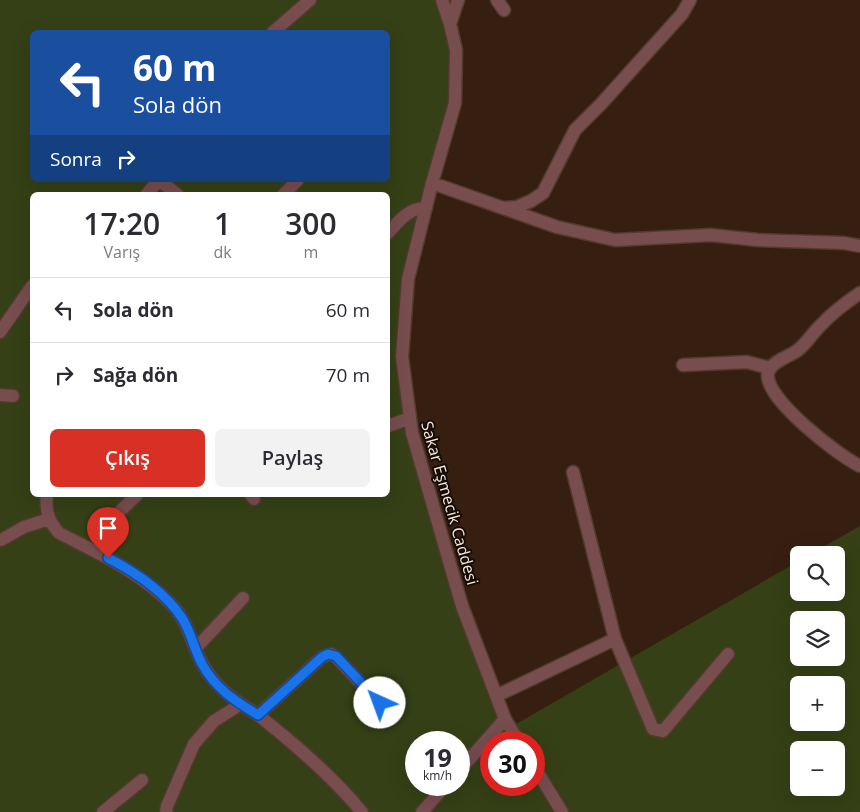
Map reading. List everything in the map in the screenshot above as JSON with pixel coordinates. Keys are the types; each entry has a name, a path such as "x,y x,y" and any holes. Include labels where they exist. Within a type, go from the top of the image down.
{"street":[{"path":"274,30 310,0"},
{"name":"Sakar Eşmecik Caddesi","path":"442,0 456,50 455,104 432,183 408,279 402,357 412,433 462,606 504,719 512,731"},
{"path":"450,24 458,0"},
{"path":"502,208 517,207 531,201 542,193 575,130 682,14 690,0"},
{"path":"149,192 157,182"},
{"path":"162,182 174,192"},
{"path":"286,192 296,182"},
{"path":"432,183 556,227 615,240 711,235 758,240 844,243 860,246"},
{"path":"390,231 408,212 414,209 426,208"},
{"path":"0,332 30,289"},
{"path":"860,293 840,308 798,349 774,364 770,368 768,379 772,390 789,411 820,439 860,466"},
{"path":"683,365 747,362 770,368"},
{"path":"0,394 14,396"},
{"path":"390,425 410,418"},
{"path":"573,472 615,638 653,729 663,731 728,654"},
{"path":"47,497 47,514 52,524 60,533 125,566 174,607 183,620 202,664 217,685 236,702 258,715 304,751 345,791 362,812"},
{"path":"116,516 135,497"},
{"path":"1,540 24,527 49,519"},
{"path":"196,648 242,598"},
{"path":"496,696 615,638"},
{"path":"258,715 322,657 331,654 336,656 390,714"},
{"path":"166,812 194,744 214,721 241,704"},
{"path":"470,758 504,719"},
{"path":"103,812 142,780"},
{"path":"545,784 562,812"},
{"path":"422,812 436,796"}],"green space":[{"path":"0,0 440,0 446,14 454,86 418,236 404,376 435,514 511,727 790,566 790,601 845,601 845,546 825,546 860,526 860,812 0,812"}],"route":[{"path":"108,558 125,566 174,607 183,620 202,664 217,685 236,702 258,715 322,657 328,654 336,656 380,703"}]}
